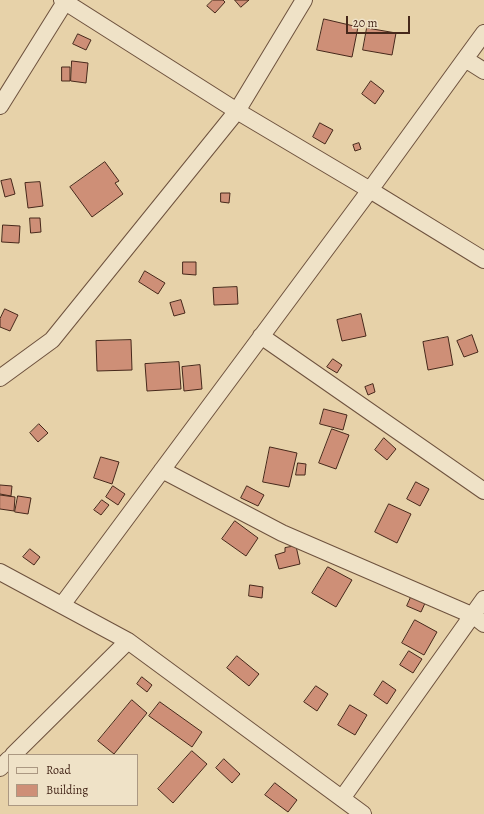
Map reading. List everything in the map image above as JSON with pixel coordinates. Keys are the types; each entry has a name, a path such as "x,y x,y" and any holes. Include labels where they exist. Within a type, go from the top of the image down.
{"street":[{"path":"0,378 52,340 237,111 304,0"},
{"path":"0,106 63,1 237,111 484,260"},
{"path":"62,605 370,190 484,32"},
{"path":"465,60 484,71"},
{"path":"261,336 484,491"},
{"path":"162,470 282,533 479,620"},
{"path":"0,572 128,641 363,814"},
{"path":"343,798 479,620 484,599"},
{"path":"14,754 128,641"},
{"path":"0,768 8,760"}],"building":[{"path":"213,0 223,0 225,2 215,13 207,6"},
{"path":"235,0 249,0 241,7"},
{"path":"324,19 358,27 352,57 317,50"},
{"path":"367,28 396,33 392,55 363,50"},
{"path":"78,34 91,40 86,50 73,44"},
{"path":"72,61 88,63 86,83 71,81"},
{"path":"62,67 70,67 70,81 62,81"},
{"path":"371,81 384,91 375,104 362,94"},
{"path":"320,123 333,130 325,144 313,137"},
{"path":"359,143 361,149 355,151 353,145"},
{"path":"105,162 119,181 115,183 123,194 92,217 70,187"},
{"path":"11,179 15,194 5,197 1,181"},
{"path":"40,182 43,206 28,208 25,183"},
{"path":"221,193 230,193 229,203 221,202"},
{"path":"30,218 40,218 41,232 31,233"},
{"path":"3,225 20,226 19,243 2,242"},
{"path":"183,262 196,262 196,275 183,274"},
{"path":"145,271 165,283 158,294 139,282"},
{"path":"237,287 238,304 214,305 213,288"},
{"path":"181,300 185,313 174,316 170,303"},
{"path":"5,309 18,315 10,331 0,327 0,319"},
{"path":"361,314 366,336 342,341 337,320"},
{"path":"472,335 478,352 464,357 457,341"},
{"path":"448,337 453,365 428,370 423,342"},
{"path":"131,340 132,370 97,371 96,341"},
{"path":"333,359 342,365 337,373 327,367"},
{"path":"179,362 181,389 147,391 145,364"},
{"path":"200,365 202,389 184,391 182,367"},
{"path":"373,384 375,392 368,395 365,387"},
{"path":"324,409 347,415 343,430 320,424"},
{"path":"39,424 48,433 38,442 30,433"},
{"path":"332,429 349,435 336,469 319,463"},
{"path":"384,438 396,449 387,460 375,450"},
{"path":"270,447 297,453 289,487 263,482"},
{"path":"101,457 119,462 112,484 94,478"},
{"path":"298,463 306,464 305,475 296,475"},
{"path":"416,482 429,489 420,506 407,499"},
{"path":"0,485 12,486 11,496 0,494"},
{"path":"113,486 125,494 118,505 106,497"},
{"path":"247,486 264,495 258,506 241,498"},
{"path":"0,495 15,497 14,511 0,509"},
{"path":"18,496 31,498 28,514 15,512"},
{"path":"102,500 109,505 101,515 94,510"},
{"path":"389,504 411,514 397,543 375,532"},
{"path":"235,521 258,538 246,556 222,539"},
{"path":"296,546 300,564 279,569 275,555 285,552 285,548"},
{"path":"30,549 40,557 34,565 23,557"},
{"path":"328,567 352,580 336,607 312,593"},
{"path":"250,585 263,587 262,598 249,596"},
{"path":"412,595 426,601 421,612 407,606"},
{"path":"415,620 437,632 424,655 402,643"},
{"path":"409,651 422,659 413,673 400,665"},
{"path":"237,656 259,674 249,686 227,668"},
{"path":"142,677 152,685 147,692 137,684"},
{"path":"383,681 396,690 387,704 374,695"},
{"path":"316,686 328,694 317,711 304,702"},
{"path":"132,700 147,713 114,754 98,741"},
{"path":"160,702 202,732 192,747 149,716"},
{"path":"350,705 367,715 355,735 338,725"},
{"path":"192,751 207,764 173,803 158,789"},
{"path":"224,759 240,774 232,783 216,768"},
{"path":"275,783 297,800 288,812 265,795"}]}
